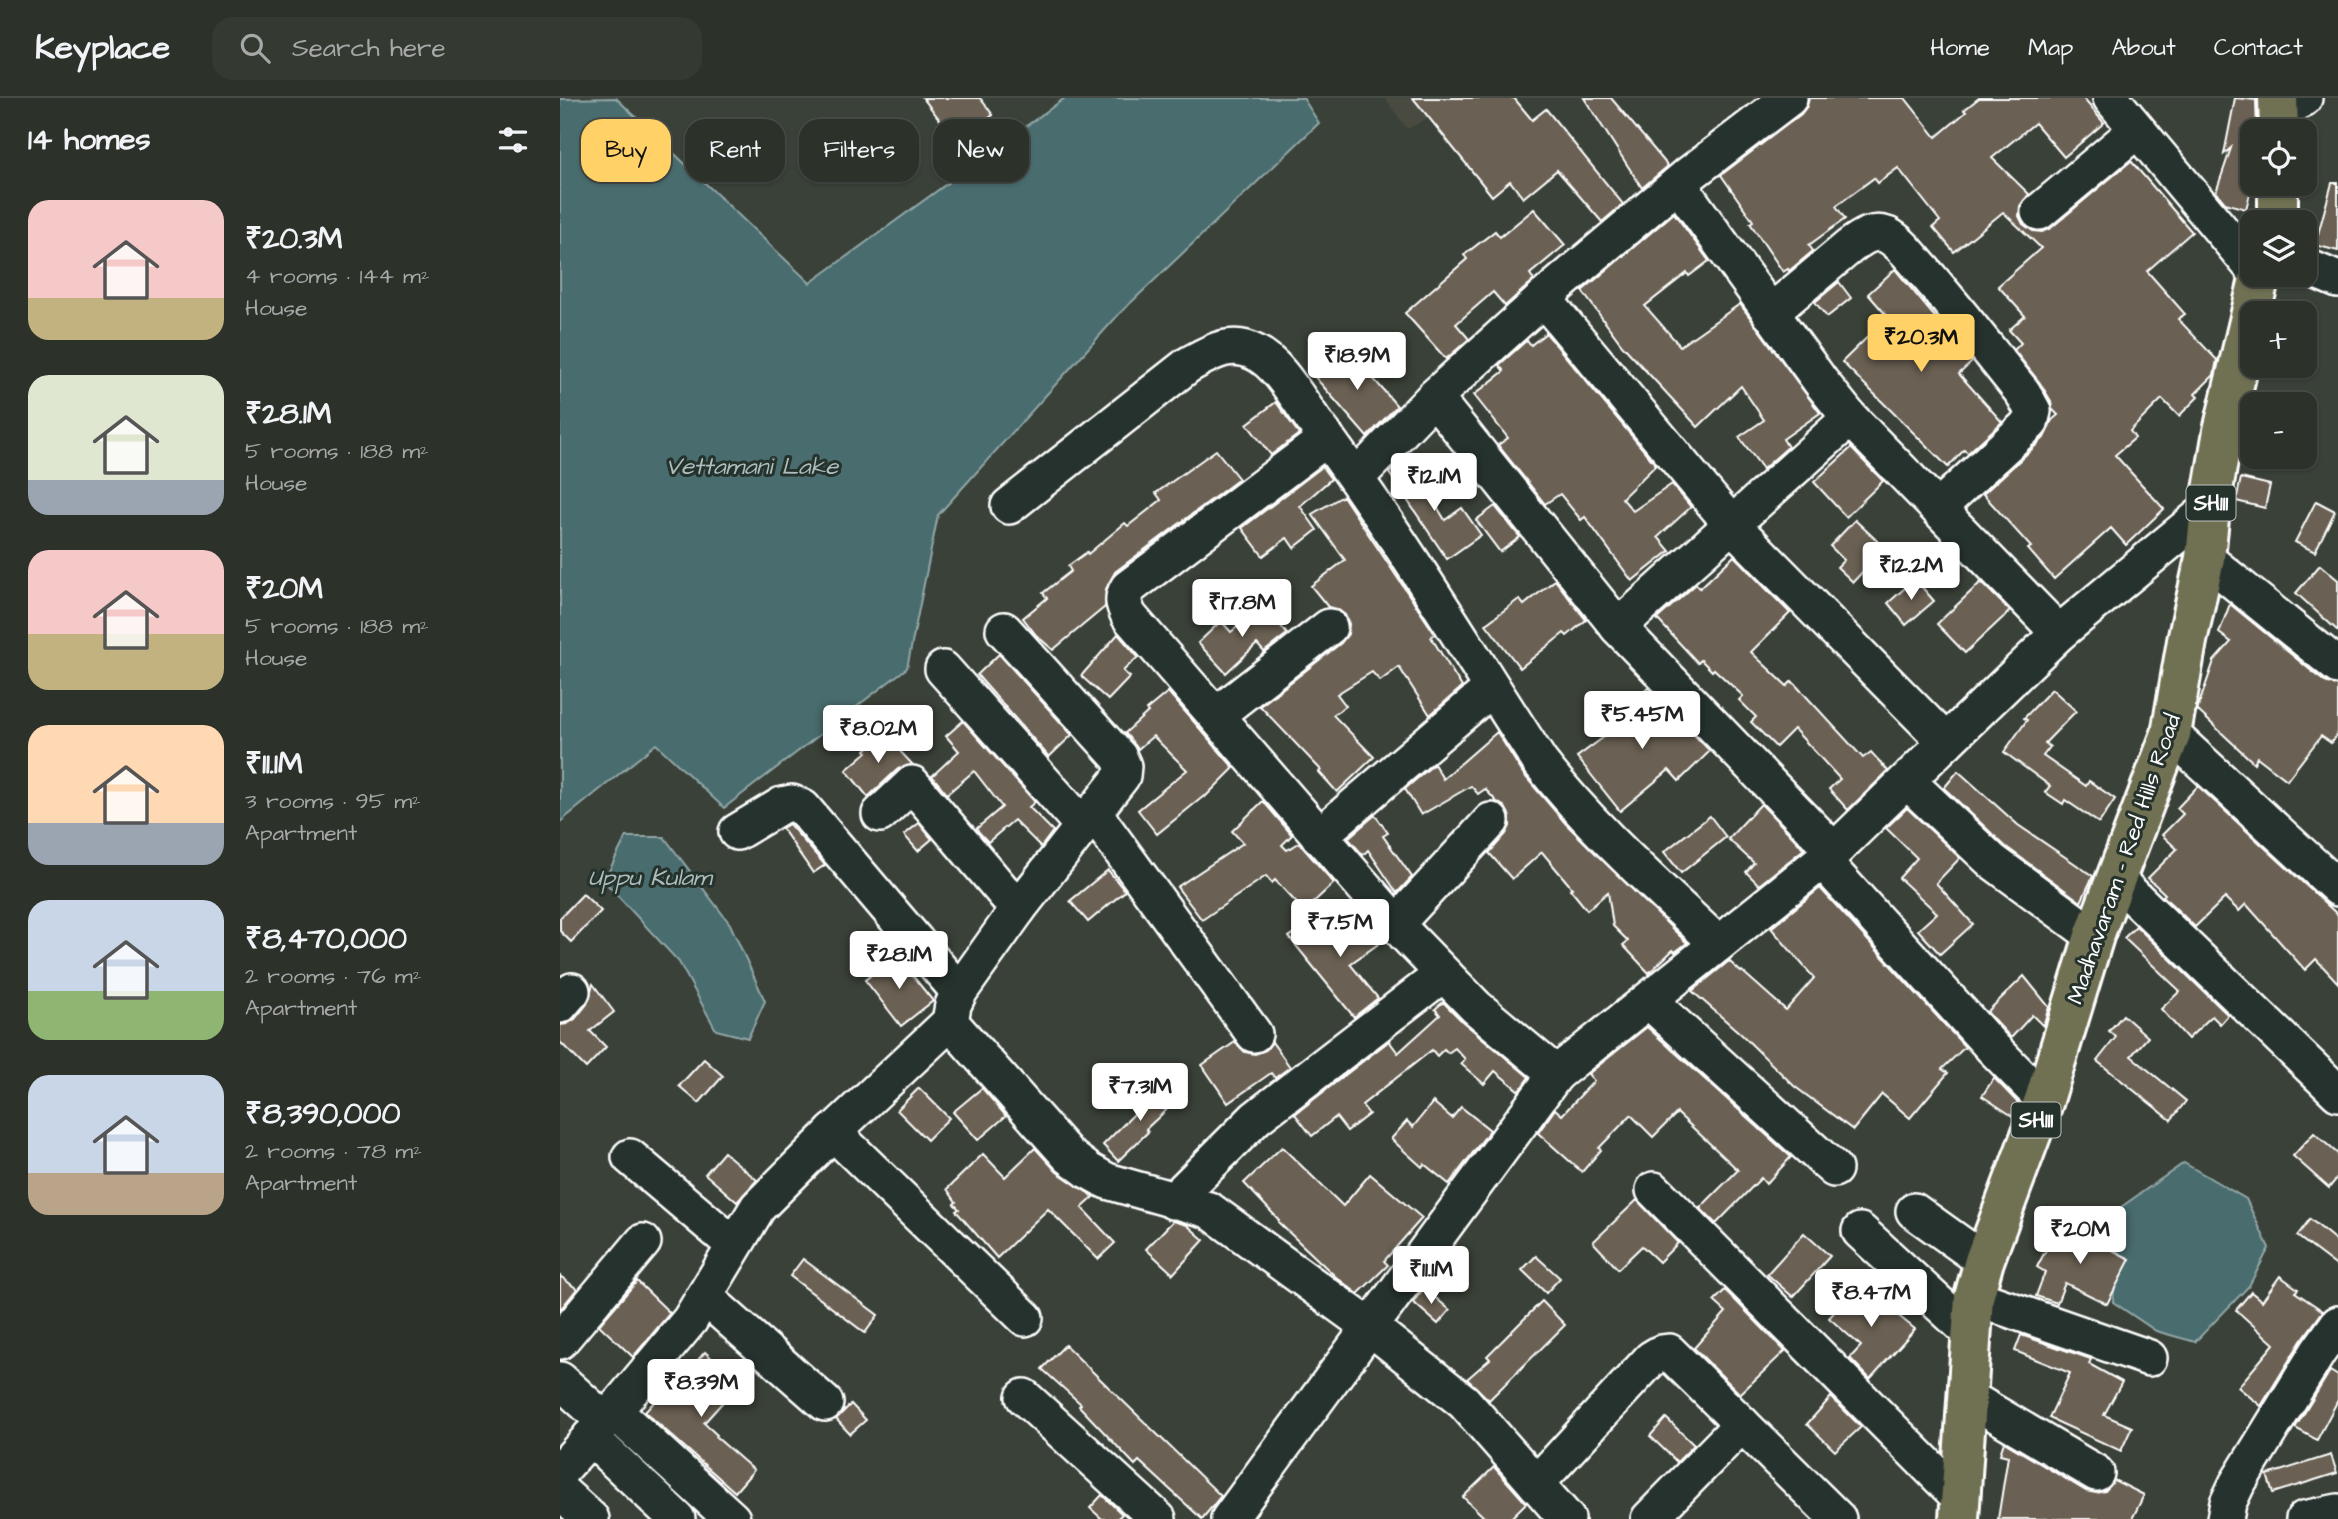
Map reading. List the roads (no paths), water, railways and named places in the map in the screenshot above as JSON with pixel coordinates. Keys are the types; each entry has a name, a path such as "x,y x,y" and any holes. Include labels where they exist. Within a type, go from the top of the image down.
{"main road":[{"name":"Madhavaram - Red Hills Road","path":"1959,1509 1972,1334 1979,1279 2044,1100 2094,936 2171,734 2205,558 2222,431 2255,287"}],"street":[{"path":"1356,478 1434,397 1543,298 1678,184 1788,98"},
{"path":"2110,98 2240,252"},
{"path":"2039,212 2137,130"},
{"path":"1678,184 1770,313 1850,418 2059,634"},
{"path":"1770,313 1862,237 1875,233 1886,235 1900,245 1936,285 2023,393 2033,411 2030,423 1939,507"},
{"path":"2317,271 2338,280"},
{"path":"1543,298 1733,526 1945,742"},
{"path":"1009,506 1188,365 1216,349 1240,346 1258,354 1273,367 1356,478 1540,762 1598,829 1718,944"},
{"path":"1434,397 1618,627 1828,856 1993,1048 2044,1100"},
{"path":"1618,627 1850,418"},
{"path":"1327,438 1128,588 1123,596 1124,606 1129,616 1396,924 1476,1007 1556,1074"},
{"path":"1230,1519 1556,1074 1828,856 2059,634 2210,508"},
{"path":"2205,558 2338,666"},
{"path":"1216,715 1329,627"},
{"path":"560,1471 690,1320 758,1207 955,1007 1018,909 1122,776 1123,766 1119,757 1004,630"},
{"path":"943,669 1088,819 1254,1034"},
{"path":"1319,836 1492,688"},
{"path":"2171,734 2338,888"},
{"path":"1907,781 1992,862 2094,936"},
{"path":"880,814 912,785 1018,909"},
{"path":"737,832 782,805 792,803 803,808 1069,1156 1107,1181 1209,1210 1370,1327 1464,1402 1567,1519"},
{"path":"1396,924 1492,821"},
{"path":"2117,880 2338,1093"},
{"path":"1172,1201 1256,1118 1443,974"},
{"path":"1649,1001 1834,1169"},
{"path":"833,1132 1025,1318"},
{"path":"630,1157 734,1245"},
{"path":"1654,1189 1959,1509"},
{"path":"1914,1211 1979,1279 2149,1358"},
{"path":"1860,1231 1972,1334"},
{"path":"560,1341 643,1242"},
{"path":"705,1297 825,1403"},
{"path":"2225,1519 2228,1503 2237,1484 2338,1324"},
{"path":"1536,1484 1651,1359 1669,1352 1838,1519"},
{"path":"560,1380 603,1423 677,1519"},
{"path":"1024,1397 1158,1519"},
{"path":"1967,1397 2096,1473"},
{"path":"603,1423 733,1519"},
{"path":"1649,1519 1742,1424"},
{"path":"560,1491 591,1519"},
{"path":"2304,1519 2338,1512"}],"water":[{"name":"Vettamani Lake","path":"616,98 638,119 581,119 581,182 671,182 671,150 685,164 685,182 704,182 810,283 949,182 1029,182 1029,124 1065,98 1303,98 1319,123 1120,313 938,515 907,668 724,808 656,744 560,822 560,99"},
{"name":"Uppu Kulam","path":"626,837 664,837 730,924 765,1001 748,1038 716,1030 679,962 604,881"},
{"path":"2184,1163 2246,1199 2269,1248 2249,1286 2195,1342 2156,1331 2113,1302 2121,1207"}]}
